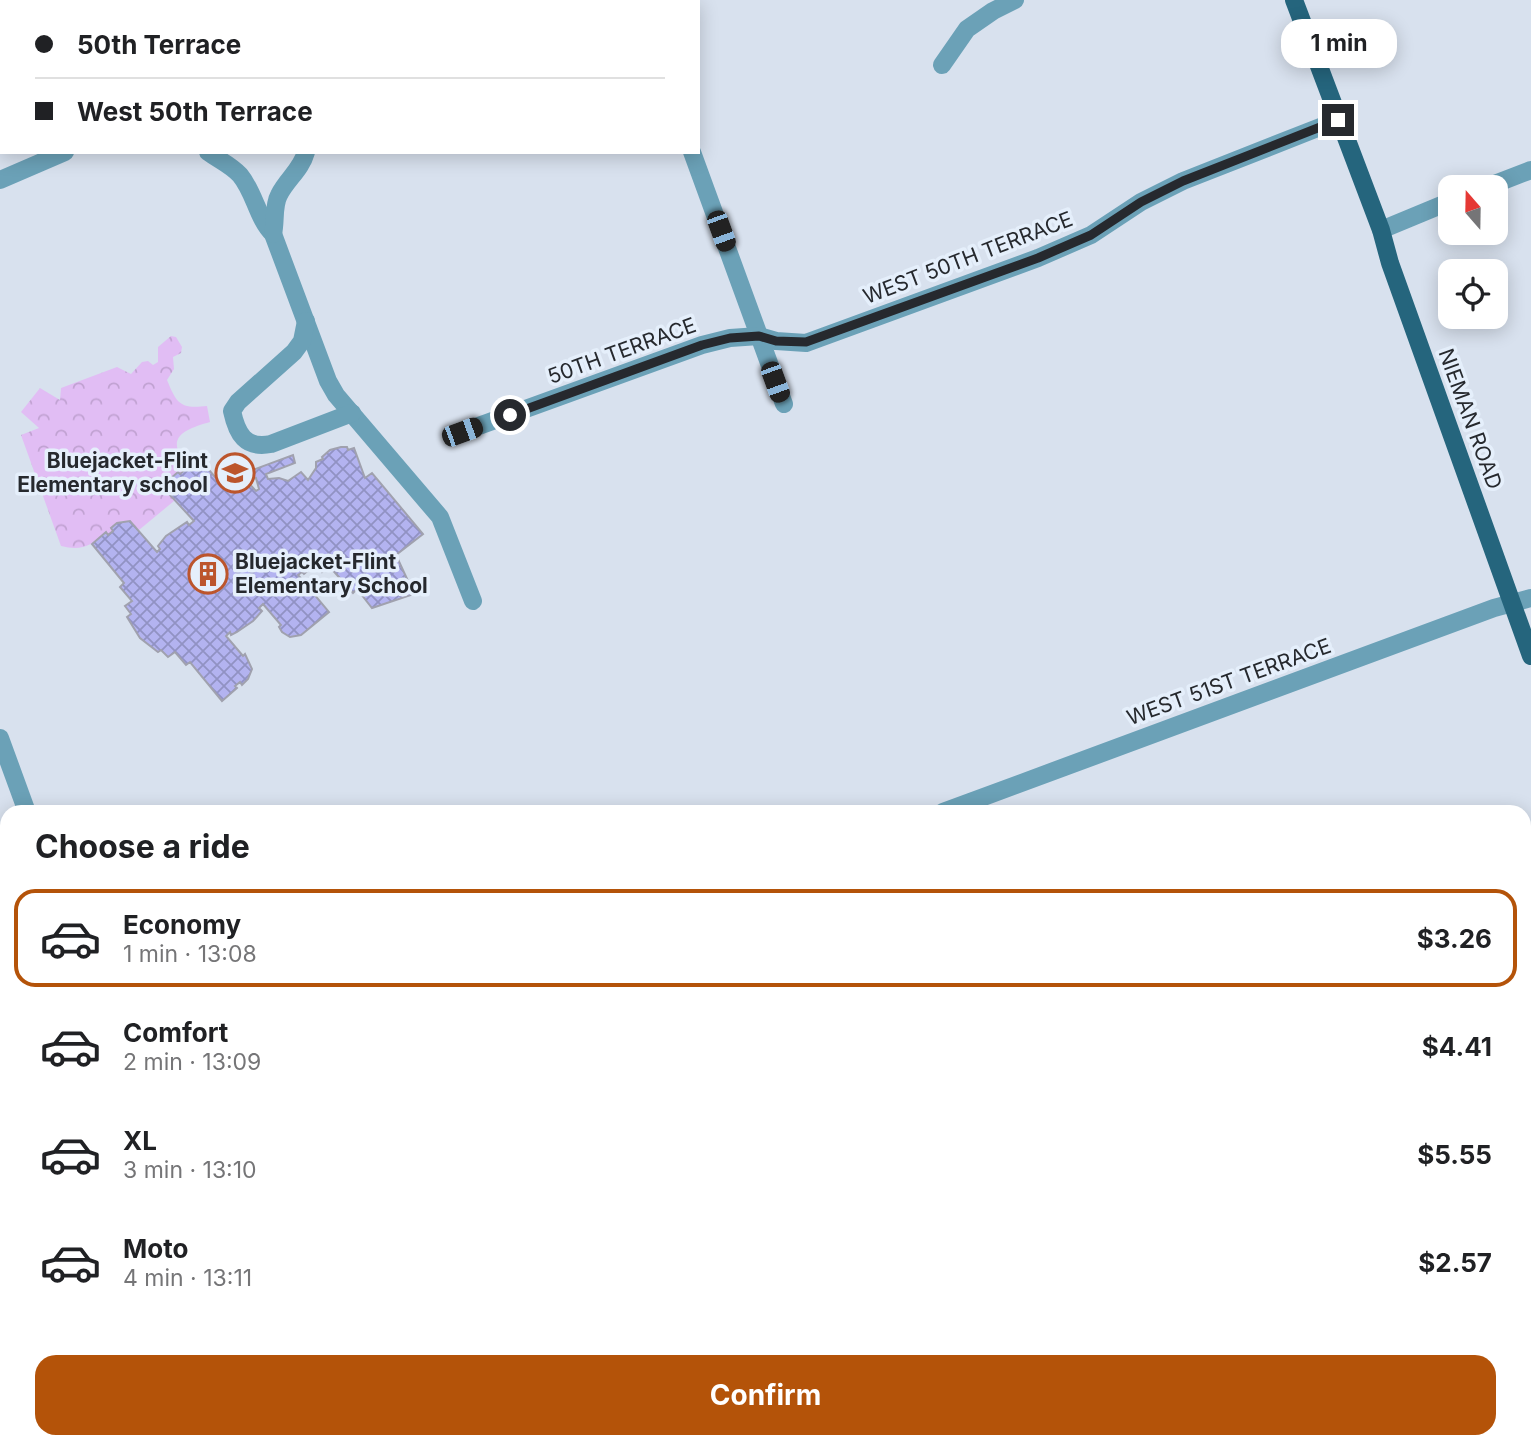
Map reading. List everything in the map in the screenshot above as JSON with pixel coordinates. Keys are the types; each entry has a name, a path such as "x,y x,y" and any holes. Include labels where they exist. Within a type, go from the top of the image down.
{"main road":[{"name":"NIEMAN ROAD","path":"1294,0 1381,230 1394,276 1531,656"}],"street":[{"path":"942,65 967,29 1015,0"},
{"name":"WEST 50TH TERRACE","path":"759,336 776,341 806,342 1038,258 1091,235 1141,202 1183,181 1338,120"},
{"path":"0,180 60,154"},
{"path":"212,154 229,164 240,175 265,225 273,233 328,381 440,517 473,601"},
{"path":"273,233 279,196 294,177 306,154"},
{"path":"693,154 783,404"},
{"path":"1508,179 1531,170"},
{"path":"1381,230 1438,206"},
{"path":"306,321 302,341 294,352 238,401 232,411 240,434 249,443 259,446 271,444 352,413"},
{"name":"50TH TERRACE","path":"462,432 702,345 730,338 759,336"},
{"name":"WEST 51ST TERRACE","path":"962,805 1511,602 1531,598"},
{"path":"0,738 24,805"}],"green space":[{"path":"171,336 176,337 182,347 181,353 173,357 174,369 167,380 170,388 177,400 185,405 207,406 210,422 186,431 177,441 180,455 187,464 183,468 185,470 180,474 178,472 168,482 168,491 174,501 139,530 130,521 121,521 108,535 106,533 90,544 80,548 61,546 21,435 39,428 21,412 40,388 60,400 61,388 117,367 131,374 142,362 148,361 153,365 158,362 158,347"}],"building":[{"name":"Bluejacket-Flint Elementary School","path":"347,447 348,450 354,448 365,478 372,473 423,534 396,555 414,594 372,608 357,589 353,593 329,566 322,572 316,564 304,574 302,572 298,575 329,612 301,635 290,637 282,632 279,627 281,625 263,604 259,608 262,611 253,621 226,636 243,656 245,654 252,669 248,679 242,685 240,682 235,686 237,688 222,701 190,662 186,665 175,652 168,657 140,638 127,617 131,614 125,606 132,601 120,587 124,583 92,544 106,532 108,535 113,531 111,528 117,523 130,521 157,552 166,536 187,522 189,525 194,521 170,495 168,487 171,478 185,470 183,468 197,456 215,477 220,473 232,487 243,477 256,491 259,489 256,478 253,479 250,471 293,455 295,463 266,474 268,479 288,481 301,472 308,480 316,468 316,462 323,459 330,450"}],"place":[{"name":"Bluejacket-Flint Elementary school","path":"235,473"},
{"name":"Bluejacket-Flint Elementary School","path":"208,574"}],"route":[{"path":"510,415 702,345 730,338 759,336 776,341 806,342 1038,258 1091,235 1141,202 1183,181 1338,120"}]}
